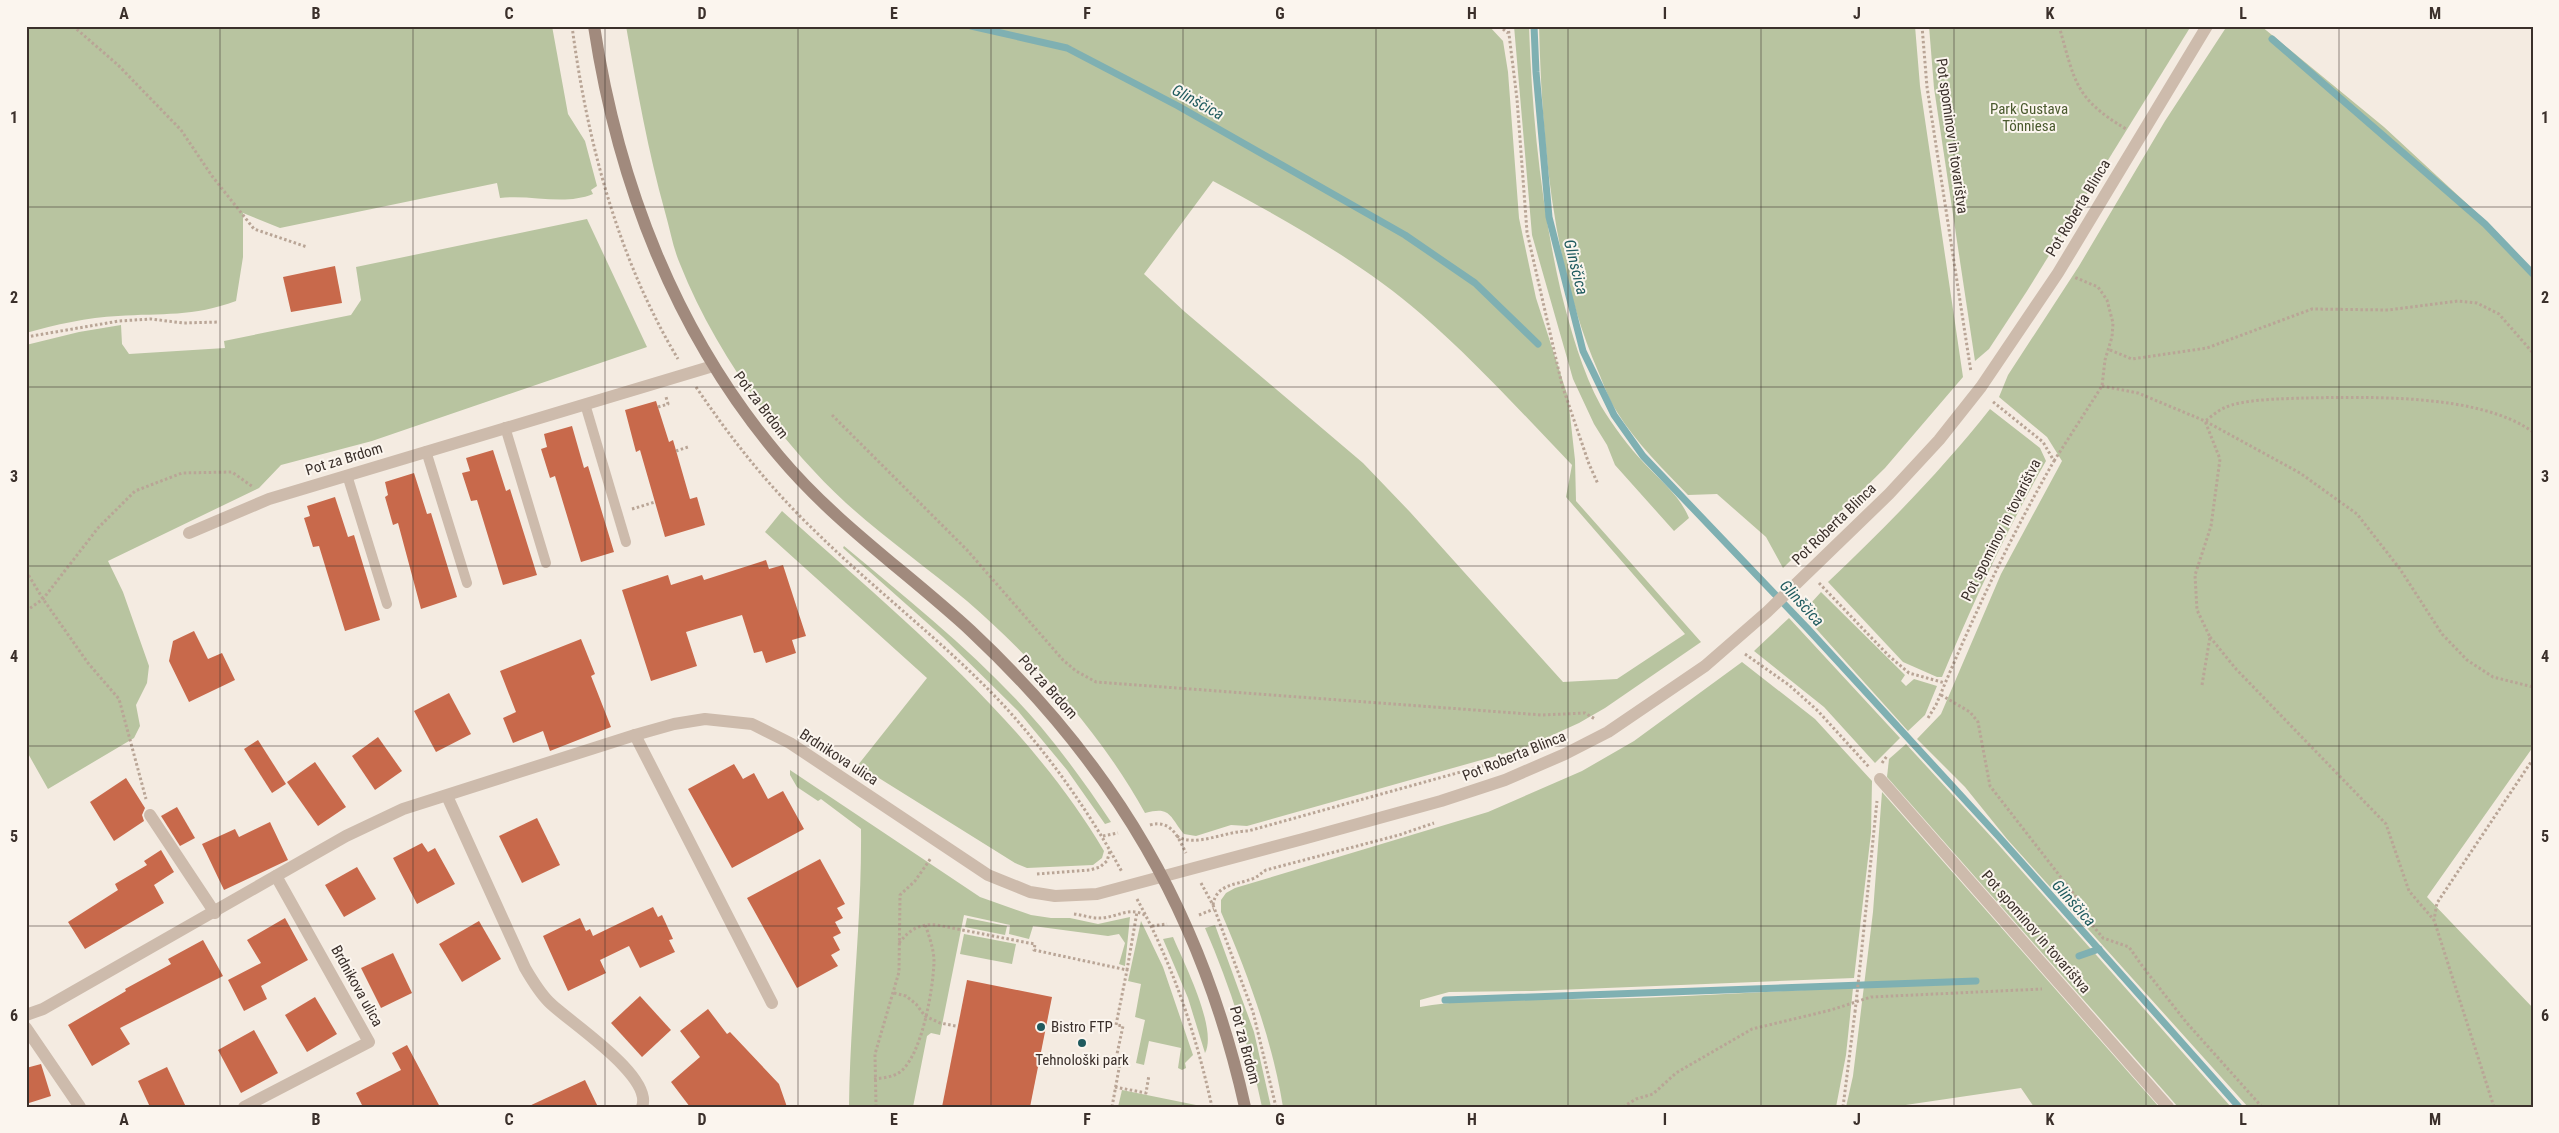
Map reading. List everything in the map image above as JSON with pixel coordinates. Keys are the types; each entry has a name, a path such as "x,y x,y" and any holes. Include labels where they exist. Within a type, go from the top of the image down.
{"main road":[{"name":"Pot za Brdom","path":"594,26 599,59 617,135 637,202 670,289 713,366 773,449 822,502 878,554 952,614 1036,696 1093,766 1135,829 1163,876 1192,936 1219,1007 1245,1107"}],"street":[{"name":"Pot Roberta Blinca","path":"1163,876 1440,801 1505,780 1565,754 1608,732 1705,666 1767,612 1889,494 1939,440 1981,387 2058,273 2207,26"},
{"name":"Pot za Brdom","path":"189,533 269,499 713,366"},
{"name":"Brdnikova ulica","path":"26,1015 43,1009 215,913 346,836 403,809 635,735 705,718 752,724 790,743 988,875 1008,884 1044,895 1078,897 1097,894 1163,876"},
{"path":"635,735 772,1003"},
{"name":"Pot spominov in tovarištva","path":"1880,779 2168,1107"},
{"path":"447,796 525,968 536,986 549,1002 632,1074 643,1094 642,1107"},
{"path":"150,816 215,913"},
{"name":"Brdnikova ulica","path":"244,1107 370,1042 276,876"},
{"path":"26,1028 80,1107"}],"lane":[{"path":"585,404 626,542"},
{"path":"505,427 546,562"},
{"path":"426,451 467,583"},
{"path":"348,475 387,604"}],"path":[{"path":"73,26 118,65 181,130 212,176 254,229 307,247"},
{"path":"572,26 583,94 598,163 630,265 676,354"},
{"path":"1499,26 1508,34"},
{"path":"1508,26 1517,99 1527,232 1562,385 1589,464 1598,484"},
{"name":"Pot spominov in tovarištva","path":"1922,26 1926,87 1969,368"},
{"path":"2059,26 2075,82 2089,102 2105,116 2140,135"},
{"path":"2054,461 2102,386 2105,360 2110,350 2113,323 2107,300 2098,286 2058,273"},
{"path":"2110,350 2132,359 2207,348 2312,309 2388,310 2458,301 2477,303 2499,314 2533,353"},
{"path":"26,337 120,321 151,319 183,324 218,322"},
{"path":"2102,386 2138,393 2205,421 2300,473 2358,514 2400,569 2442,634 2467,660 2493,677 2533,687"},
{"path":"697,388 741,450 796,512 856,569 958,660 1006,709 1068,783 1117,861"},
{"path":"2205,421 2225,407 2267,399 2414,399 2480,410 2524,425 2533,432"},
{"name":"Pot spominov in tovarištva","path":"1928,718 1941,695 1991,580 2024,514 2054,461 2044,442 1994,403"},
{"path":"832,415 967,550 1063,660 1076,672 1096,682 1542,715 1585,713 1596,720 1608,732"},
{"path":"2205,421 2220,460 2210,526 2195,575 2197,610 2210,637 2236,669 2386,824 2409,891 2434,920 2494,1107"},
{"path":"676,450 688,447"},
{"path":"26,612 43,599 98,528 135,491 182,473 232,472 269,499"},
{"path":"618,513 655,502"},
{"path":"26,571 43,599 88,663 119,699 150,816"},
{"path":"1809,572 1889,656 1909,673 1946,684"},
{"path":"2202,685 2210,637"},
{"path":"1733,642 1818,711 1880,779 1871,883 1843,1107"},
{"path":"1941,695 1970,712 1978,722 1990,786 2088,911 2093,926 2104,938 2129,946 2142,967 2186,1022 2262,1107"},
{"path":"1588,724 1604,715"},
{"name":"Pot Roberta Blinca","path":"1177,836 1189,842 1232,831 1248,830 1506,759"},
{"path":"2434,920 2437,903 2533,759"},
{"path":"1152,824 1167,824 1177,836 1184,850"},
{"path":"1103,836 1116,833"},
{"path":"876,1107 875,1054 899,972 900,895 915,880 941,844"},
{"path":"1008,884 1031,875 1083,871 1100,867 1107,860 1110,850"},
{"name":"Pot za Brdom","path":"1206,891 1253,1012 1276,1107"},
{"path":"1139,902 1152,926 1184,1003 1201,1058 1212,1107"},
{"path":"1201,915 1214,908"},
{"path":"1112,1107 1120,1063 1118,1054 1123,1026 1116,1025 1137,912"},
{"path":"898,943 913,929 925,924 1035,944 1034,950 1127,970"},
{"path":"874,1079 891,1076 900,1072 915,1055 925,1016 934,961 932,945 925,924"},
{"path":"1152,926 1167,924"},
{"path":"1623,1107 1636,1099 1654,1094 1676,1073 1752,1028 1831,1010 1871,997 2064,988"},
{"path":"894,993 906,996 916,1004 925,1016 940,1023 956,1026"},
{"path":"1115,1087 1146,1093 1149,1075"}],"green space":[{"path":"26,26 552,26 568,114 585,141 597,186 591,190 593,194 571,199 500,198 497,183 280,228 243,213 243,257 236,301 206,310 83,320 26,333"},
{"path":"626,26 1489,26 1503,41 1508,72 1519,218 1536,298 1568,397 1575,460 1576,501 1701,642 1605,708 1579,723 1524,748 1247,826 1231,825 1196,836 1184,834 1169,814 1165,812 1154,811 1145,813 1128,784 1088,727 1042,673 967,601 846,503 796,451 750,392 711,329 694,296 673,245 643,120","holes":["1213,181 1321,242 1374,277 1421,314 1480,369 1572,465 1566,497 1685,634 1617,679 1563,682 1410,512 1363,463 1185,312 1144,274"]},
{"path":"1514,26 1529,26 1532,93 1543,193 1561,292 1578,351 1594,393 1621,436 1670,489 1685,510 1689,518 1674,531 1615,465 1607,445 1594,424 1573,379 1532,235"},
{"path":"1539,26 1915,26 1920,86 1963,377 1885,468 1783,568 1766,537 1717,494 1688,495 1633,435 1609,397 1582,330 1560,246 1547,158"},
{"name":"Park Gustava Tönniesa","path":"1929,26 2191,26 2027,291 1989,349 1975,361 1934,88"},
{"path":"2227,26 2261,26 2384,127 2490,225 2533,270 2533,747 2427,897 2533,1008 2533,1107 2248,1107 2007,839 1965,787 1917,739 1941,714 2001,574 2062,461 2047,437 1999,397 2008,375 2079,266 2165,121"},
{"path":"587,219 647,347 372,441 281,465 259,488 108,561 123,592 149,666 147,683 136,705 140,726 134,738 48,789 26,750 26,345 79,332 121,325 122,344 129,354 225,348 224,341 351,315 361,300 356,267"},
{"path":"1990,409 2040,448 2046,461 1991,567 1942,677 1937,677 1903,662 1828,582 1912,498"},
{"path":"782,511 956,669 997,712 1036,756 1072,802 1104,851 1102,858 1093,865 1027,868 1015,863 858,765 927,678 765,532"},
{"path":"844,546 946,632 1019,702 1086,785 1111,822 1105,824 1067,770 1018,711 943,637 843,548"},
{"path":"1821,592 1905,675 1901,681 1906,686 1914,679 1937,686 1925,715 1908,731 1802,613"},
{"path":"1789,618 1900,738 1875,763 1824,707 1754,651"},
{"path":"1742,662 1815,719 1872,781 1871,833 1854,978 1532,991 1449,992 1420,1000 1420,1007 1486,1000 1633,998 1853,988 1846,1055 1836,1107 1283,1107 1266,1032 1241,959 1221,912 1221,900 1226,893 1235,888 1488,812 1582,771 1634,741"},
{"path":"1906,744 1996,842 2231,1107 2178,1107 1887,777 1889,759"},
{"path":"790,770 980,897 1031,915 1051,918 1070,918 1098,924 1130,917 1125,966 1119,964 1125,943 1119,934 1108,936 1033,926 1029,939 1009,934 1010,925 964,915 940,1035 931,1033 927,1036 913,1107 849,1107 851,1037 860,899 861,829 821,799 818,801 797,787 790,775"},
{"path":"1882,792 2159,1107 2034,1107 2021,1088 1892,1107 1846,1107 1853,1076 1873,912"},
{"path":"967,918 1007,926 1005,935 965,927"},
{"path":"1141,921 1163,967 1193,1055 1185,1063 1186,1068 1182,1070 1178,1068 1181,1048 1149,1041 1144,1065 1136,1063 1145,1020 1135,1017 1141,984 1128,981"},
{"path":"1215,925 1254,1032 1271,1107 1262,1107 1238,1016 1205,928"},
{"path":"964,934 1016,944 1012,964 960,954"},
{"path":"1173,937 1198,995 1203,1012 1208,1042 1205,1053 1188,998 1163,939"},
{"path":"1122,1090 1196,1105 1203,1107 1118,1107"}],"building":[{"path":"335,266 342,303 291,312 283,277"},
{"path":"656,401 669,442 673,440 690,499 697,497 705,525 665,537 640,450 636,452 625,410"},
{"path":"572,426 584,468 588,466 614,552 581,562 555,476 550,478 541,449 547,447 544,434"},
{"path":"493,450 506,491 510,489 537,575 503,585 477,500 471,501 462,473 470,471 466,458"},
{"path":"414,473 427,514 431,513 457,597 421,609 398,523 393,525 385,497 388,495 385,482"},
{"path":"335,497 348,537 354,535 380,620 345,631 319,546 313,547 304,518 310,516 307,506"},
{"path":"766,560 769,569 783,565 806,636 792,640 796,653 766,663 762,651 754,653 742,615 686,632 697,666 651,681 622,590 668,575 671,585 702,575 704,580"},
{"path":"194,631 208,659 222,653 235,680 189,702 169,661 173,641"},
{"path":"581,639 595,674 591,676 611,727 550,751 543,731 513,743 503,718 516,712 500,671"},
{"path":"449,693 471,734 436,752 414,711"},
{"path":"378,737 402,771 375,790 352,756"},
{"path":"258,740 286,784 272,793 244,749"},
{"path":"315,762 346,807 318,826 287,782"},
{"path":"734,764 743,779 754,773 768,799 783,791 804,829 732,868 688,789"},
{"path":"126,778 145,808 142,815 144,821 114,841 90,802"},
{"path":"177,807 195,838 180,846 161,816"},
{"path":"537,818 560,865 522,883 499,836"},
{"path":"270,822 288,860 224,890 202,844 235,829 239,837"},
{"path":"422,843 428,852 435,848 455,884 417,904 393,858"},
{"path":"161,850 174,872 154,885 164,903 85,949 68,922 118,890 115,884 147,865 144,861"},
{"path":"820,859 845,904 837,908 843,918 835,922 841,933 833,937 840,950 831,955 838,966 797,988 747,898"},
{"path":"357,867 376,899 344,917 325,885"},
{"path":"653,907 658,917 662,915 673,939 669,940 675,952 640,968 629,946 600,960 606,973 568,991 543,936 580,918 586,931 590,929 593,936"},
{"path":"285,918 308,960 261,986 267,999 244,1011 228,980 261,963 247,940"},
{"path":"479,921 501,959 462,982 439,944"},
{"path":"203,940 223,976 120,1028 130,1044 92,1066 68,1025 126,991 125,989 171,964 168,959"},
{"path":"393,953 412,993 381,1008 361,968"},
{"path":"967,980 1052,997 1030,1107 942,1107"},
{"path":"640,996 671,1030 642,1057 611,1023"},
{"path":"315,997 337,1034 307,1052 285,1015"},
{"path":"708,1009 727,1034 730,1032 779,1084 787,1107 690,1107 671,1082 700,1057 680,1031"},
{"path":"254,1030 278,1073 241,1093 218,1050"},
{"path":"407,1045 440,1107 363,1107 356,1093 401,1070 392,1053"},
{"path":"41,1064 51,1096 26,1104 26,1068"},
{"path":"167,1067 186,1107 150,1107 138,1081"},
{"path":"585,1080 598,1107 527,1107"}],"waterway":[{"name":"Glinščica","path":"971,26 1067,48 1178,106 1405,235 1475,283 1538,344"},
{"name":"Glinščica","path":"1534,26 1536,72 1549,217 1583,351 1614,415 1643,456 1808,629 1999,837 2239,1107"},
{"path":"2272,39 2485,224 2533,274"},
{"path":"2079,956 2099,949"},
{"path":"1445,1000 1976,981"}],"place":[{"name":"Bistro FTP","path":"1041,1027"},
{"name":"Tehnološki park","path":"1082,1043"}]}
